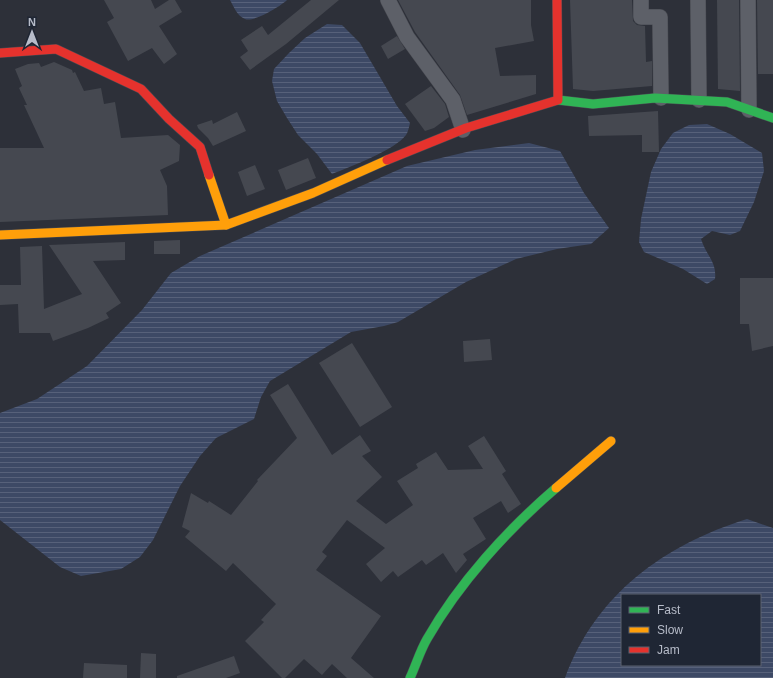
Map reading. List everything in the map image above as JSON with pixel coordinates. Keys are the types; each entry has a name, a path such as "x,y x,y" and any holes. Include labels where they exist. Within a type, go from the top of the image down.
{"street":[{"path":"388,0 407,37 453,100 462,130"},
{"path":"557,0 558,100"},
{"path":"641,0 641,17 660,17 661,98"},
{"path":"698,0 699,100"},
{"path":"748,0 749,110"},
{"path":"0,53 56,49 141,89 169,119 200,147 226,225"},
{"path":"0,236 226,225 313,193 462,130 558,100 594,104 661,98 727,102 773,118"},
{"path":"410,678 426,639 470,575 506,536 550,494 611,441"}],"water":[{"path":"230,0 287,0 267,13 249,20 240,16"},
{"path":"327,24 342,25 360,43 397,106 410,123 406,135 400,141 372,158 332,174 317,154 298,135 287,118 277,101 272,81 274,69 289,53 305,38"},
{"path":"707,124 730,134 762,153 764,171 754,202 740,231 730,235 712,231 701,239 713,263 715,273 715,279 707,284 683,269 644,252 639,242 641,219 651,172 661,149 673,133 689,125"},
{"path":"529,143 560,151 584,193 609,228 591,244 557,249 516,259 466,282 398,322 351,332 270,381 261,397 254,419 216,438 200,456 180,486 153,540 140,557 121,569 81,576 60,567 0,520 0,413 37,399 87,366 142,310 171,273 200,256 407,166 475,150"},
{"path":"747,519 773,528 773,678 565,678 578,648 595,621 614,598 636,577 661,559 688,543"}],"building":[{"path":"104,0 151,0 155,9 169,0 175,0 182,12 159,26 177,54 164,64 152,48 128,61 107,22 114,18"},
{"path":"311,0 339,0 286,44 250,70 240,57 248,51 241,40 262,26 268,35"},
{"path":"398,0 531,0 531,25 534,41 495,48 500,76 536,75 536,94 467,115 460,95 415,32"},
{"path":"570,0 632,0 633,21 637,25 645,26 646,62 652,61 652,86 593,91 573,89"},
{"path":"717,0 739,0 740,91 718,89"},
{"path":"757,0 773,0 773,74 758,74"},
{"path":"397,36 405,49 388,59 381,46"},
{"path":"54,62 72,70 73,73 75,72 84,91 101,88 104,104 115,102 121,138 168,135 180,145 179,161 160,170 167,186 168,215 0,222 0,148 44,148 24,105 27,105 19,88 22,86 15,69 28,64 39,63 41,67"},
{"path":"431,86 445,104 449,117 434,128 425,131 405,104"},
{"path":"658,111 659,152 642,152 642,135 589,136 588,116"},
{"path":"237,112 246,131 213,146 208,138 198,128 197,125 212,120 213,124"},
{"path":"308,158 316,178 286,190 278,170"},
{"path":"255,165 265,189 247,196 238,172"},
{"path":"180,240 180,254 154,254 154,241"},
{"path":"125,242 125,260 93,261 121,303 106,313 109,318 88,328 53,341 50,333 19,333 18,304 0,305 0,285 21,285 20,247 42,246 44,309 82,294 49,245"},
{"path":"740,278 773,278 773,346 752,351 749,324 740,324"},
{"path":"490,339 492,360 464,362 463,341"},
{"path":"352,343 392,407 360,427 319,363"},
{"path":"288,384 332,455 360,435 371,451 362,456 382,477 356,501 386,524 413,505 397,481 418,468 416,464 436,452 448,470 483,469 468,446 484,436 506,471 502,474 521,504 508,513 501,501 473,518 486,539 463,554 467,560 456,573 443,553 426,565 422,560 398,577 393,571 381,582 366,564 385,548 347,520 322,552 327,556 316,570 381,616 351,658 374,678 347,678 332,664 322,675 304,659 285,678 282,678 245,641 264,622 261,620 276,604 233,563 226,571 185,537 190,531 182,527 191,493 208,503 209,501 231,515 258,481 257,480 297,438 270,395"},
{"path":"141,653 156,654 156,678 140,678"},
{"path":"234,656 240,673 226,678 177,678 177,676"},
{"path":"84,663 127,665 127,678 83,678"}],"traffic: fast":[{"path":"558,100 593,104 655,98 727,102 773,118"},
{"path":"410,678 427,639 440,618 469,578 502,539 556,488"}],"traffic: slow":[{"path":"209,175 226,225 313,193 387,160"},
{"path":"0,235 226,225"},
{"path":"556,488 611,441"}],"traffic: jam":[{"path":"387,160 466,128 558,100 557,0"},
{"path":"0,53 56,49 141,89 169,119 200,147 209,175"}]}
